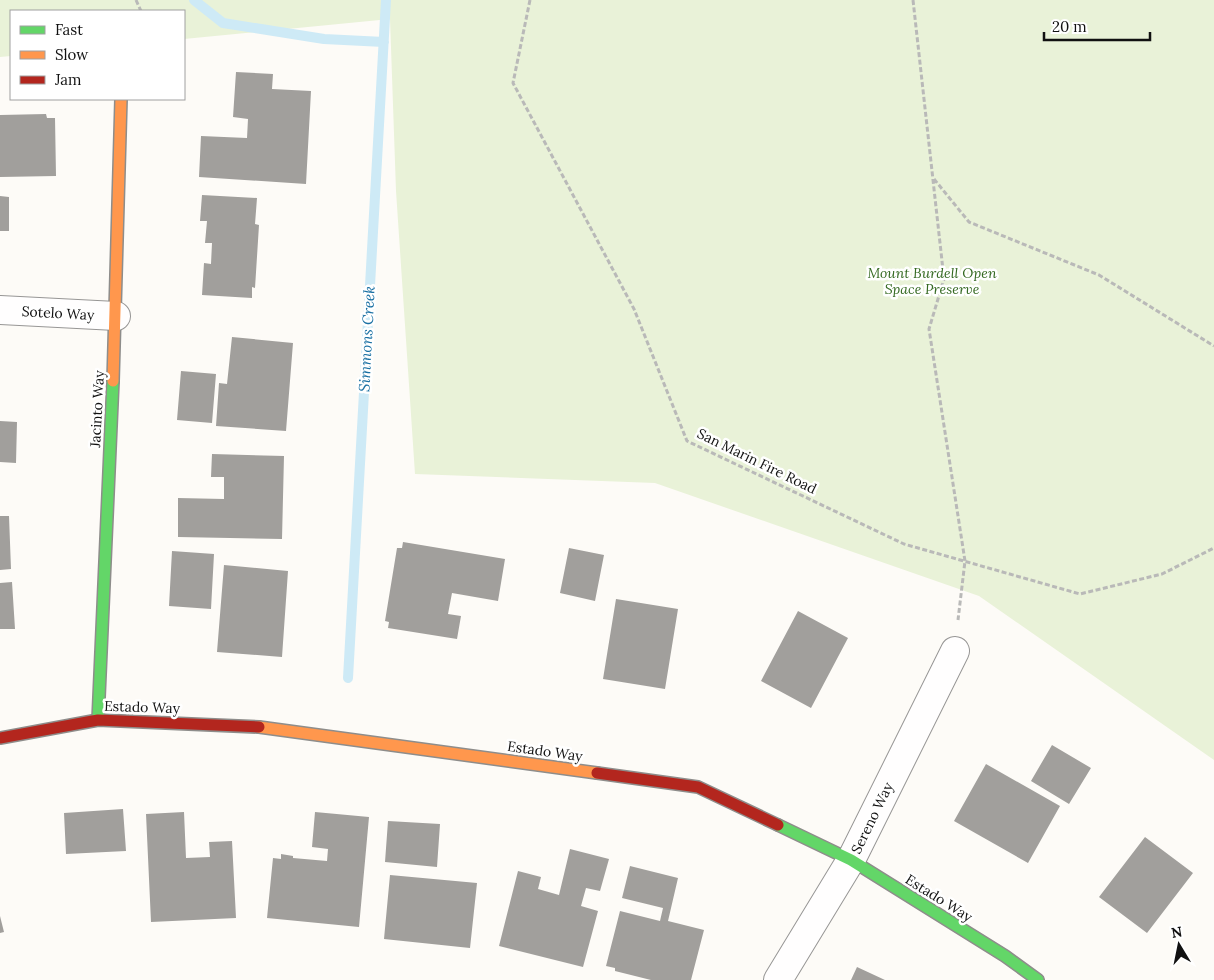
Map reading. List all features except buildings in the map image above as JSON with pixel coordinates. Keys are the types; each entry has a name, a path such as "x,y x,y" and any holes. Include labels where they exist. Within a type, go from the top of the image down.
{"street":[{"name":"Jacinto Way","path":"98,720 116,316 121,100"},
{"name":"Sotelo Way","path":"0,310 116,316"},
{"name":"Sereno Way","path":"778,980 851,860 955,651"},
{"name":"Estado Way","path":"0,738 98,720 269,727 698,788 851,860 1005,956 1038,980"}],"path":[{"name":"San Marin Fire Road","path":"530,0 513,83 634,309 687,441 904,544 1080,594 1162,574 1214,548"},
{"path":"913,0 944,279 930,329 965,561 955,651"},
{"path":"933,178 969,222 1099,275 1214,346"}],"green space":[{"name":"Mount Burdell Open Space Preserve","path":"0,0 1214,0 1214,760 979,596 655,483 415,474 396,191 390,19 185,39 185,10 10,10 10,56 0,57"}],"waterway":[{"path":"194,0 223,23 324,39 384,42"},
{"name":"Simmons Creek","path":"348,678 386,0"}],"traffic: fast":[{"path":"98,720 113,381"},
{"path":"778,825 851,860 1005,956 1038,980"}],"traffic: slow":[{"path":"113,381 121,100"},
{"path":"259,727 597,773"}],"traffic: jam":[{"path":"0,738 98,720 259,727"},
{"path":"597,773 698,787 778,825"}]}
